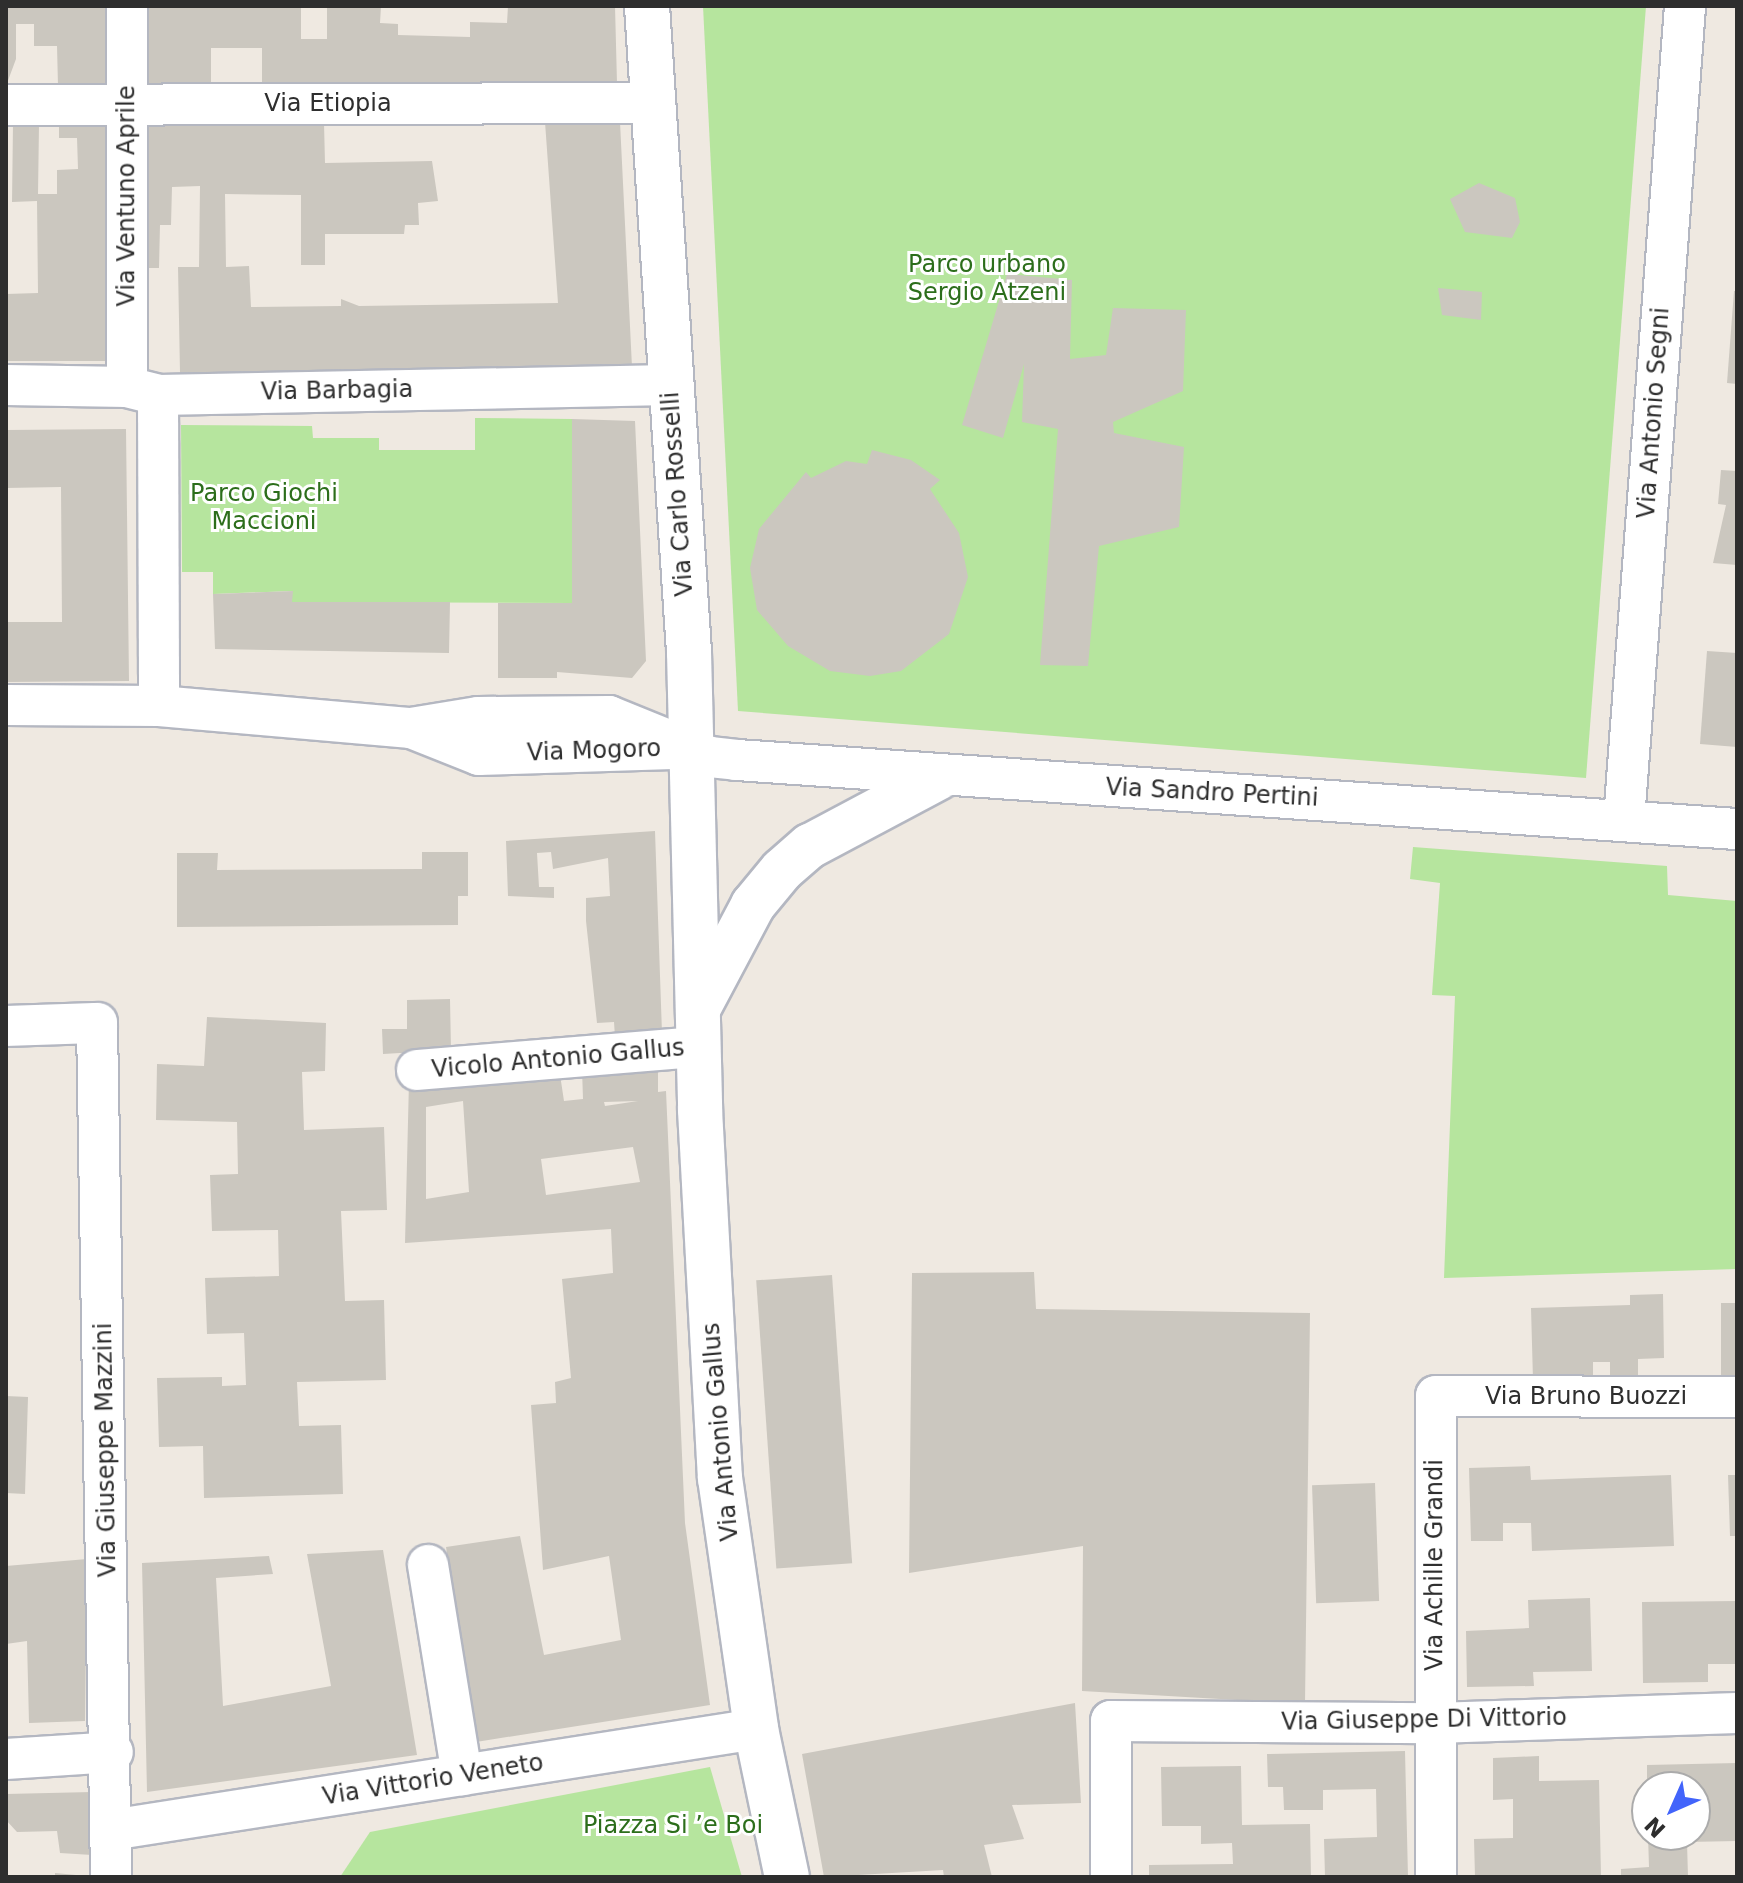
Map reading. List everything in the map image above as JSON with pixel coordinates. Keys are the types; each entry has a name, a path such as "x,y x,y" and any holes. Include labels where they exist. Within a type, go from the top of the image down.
{"street":[{"name":"Via Ventuno Aprile","path":"127,6 127,106 159,706"},
{"name":"Via Carlo Rosselli","path":"647,6 689,748 697,1014"},
{"name":"Via Antonio Segni","path":"1624,820 1685,6"},
{"name":"Via Etiopia","path":"6,105 651,103"},
{"name":"Via Barbagia","path":"6,385 143,391 670,385"},
{"name":"Via Mogoro","path":"6,705 159,706 411,728 479,755 689,748"},
{"name":"Via Sandro Pertini","path":"689,748 710,757 938,778 1737,829"},
{"path":"697,1014 753,905 782,870 810,846 938,778"},
{"name":"Vicolo Antonio Gallus","path":"417,1070 697,1014"},
{"name":"Via Antonio Gallus","path":"697,1014 720,1478 756,1729 787,1877"},
{"name":"Via Giuseppe Mazzini","path":"6,1026 97,1023 113,1752 111,1877"},
{"name":"Via Bruno Buozzi","path":"1436,1396 1737,1397"},
{"name":"Via Achille Grandi","path":"1436,1396 1436,1877"},
{"path":"428,1565 462,1775"},
{"name":"Via Giuseppe Di Vittorio","path":"1111,1877 1111,1721 1435,1723 1737,1713"},
{"name":"Via Vittorio Veneto","path":"111,1830 756,1729"},
{"path":"6,1759 113,1752"}],"green space":[{"name":"Parco urbano Sergio Atzeni","path":"703,6 1646,6 1586,778 738,711"},
{"name":"Parco Giochi Maccioni","path":"475,418 572,419 572,603 292,602 292,591 213,594 213,572 182,572 181,425 312,426 313,438 379,438 379,450 475,450"},
{"path":"1413,847 1667,866 1668,895 1737,901 1737,1269 1444,1278 1455,996 1432,995 1440,883 1410,879"},
{"name":"Piazza Si ’e Boi","path":"710,1767 742,1877 340,1877 370,1832"}],"building":[{"path":"6,6 110,6 110,85 58,86 57,46 34,46 34,24 16,24 16,59 6,86"},
{"path":"144,6 301,6 301,39 327,39 327,6 381,6 380,23 398,24 398,35 470,37 470,22 507,23 508,6 615,6 617,83 262,84 262,48 211,48 211,85 144,85"},
{"path":"545,122 620,122 632,367 180,373 178,267 199,267 200,186 172,187 171,225 160,225 159,268 139,268 139,123 324,123 325,163 432,161 438,201 418,203 419,225 405,225 404,234 325,234 325,265 301,265 301,195 225,194 226,267 249,266 251,307 341,306 341,299 359,306 558,303"},
{"path":"13,124 39,125 38,194 57,194 57,170 78,169 77,138 59,138 59,124 108,124 106,361 6,361 6,294 38,293 37,201 12,202"},
{"path":"1479,183 1515,198 1520,222 1512,238 1465,232 1450,199"},
{"path":"1007,274 1072,280 1070,359 1106,355 1113,308 1186,310 1183,391 1113,422 1114,433 1184,447 1179,527 1099,546 1088,666 1040,665 1058,429 1022,422 1024,364 1003,438 962,425"},
{"path":"1438,288 1482,292 1481,320 1442,315"},
{"path":"1734,291 1737,291 1737,384 1727,383"},
{"path":"572,419 635,421 646,661 632,678 557,672 557,678 498,678 498,603 572,603"},
{"path":"126,429 129,681 6,682 6,622 62,622 61,487 6,488 6,430"},
{"path":"872,450 911,460 940,480 930,489 959,533 968,577 949,634 901,671 870,676 830,671 788,646 757,610 750,568 759,529 806,472 811,478 846,461 867,464"},
{"path":"1721,470 1737,471 1737,565 1713,563 1726,505 1718,504"},
{"path":"293,591 292,602 450,602 449,653 215,649 213,594"},
{"path":"1707,651 1737,653 1737,747 1700,744"},
{"path":"655,831 662,1033 615,1037 614,1022 597,1023 586,921 586,898 610,896 608,858 553,869 551,852 537,853 539,887 554,887 554,898 508,896 506,841"},
{"path":"422,852 468,852 468,896 458,896 458,925 177,927 177,853 218,853 217,870 422,869"},
{"path":"450,999 451,1050 383,1054 382,1029 407,1029 407,1000"},
{"path":"207,1017 326,1023 325,1071 302,1072 304,1130 384,1127 387,1210 341,1211 345,1301 384,1300 386,1380 297,1382 299,1426 341,1425 343,1494 204,1498 203,1446 159,1447 157,1378 222,1377 222,1386 246,1385 244,1333 207,1334 205,1278 279,1276 278,1230 212,1231 210,1175 238,1174 237,1122 156,1120 157,1064 204,1066"},
{"path":"658,1067 658,1092 666,1091 685,1523 710,1705 476,1742 446,1547 520,1536 544,1655 621,1640 609,1556 543,1570 531,1405 556,1403 555,1382 571,1378 562,1279 613,1273 611,1229 405,1243 409,1081 559,1068 564,1101 583,1099 582,1069","holes":["463,1101 469,1192 426,1199 426,1107","638,1101 605,1106 604,1102","633,1147 640,1182 546,1195 541,1159"]},
{"path":"1034,1272 1036,1309 1310,1313 1305,1704 1082,1691 1083,1546 909,1573 912,1273"},
{"path":"832,1275 852,1563 776,1569 756,1280"},
{"path":"1663,1294 1664,1358 1638,1359 1638,1378 1610,1379 1610,1362 1593,1362 1593,1379 1533,1380 1531,1308 1630,1305 1630,1295"},
{"path":"1721,1303 1737,1303 1737,1375 1721,1375"},
{"path":"6,1396 28,1397 25,1494 6,1493"},
{"path":"1530,1466 1531,1480 1671,1475 1674,1546 1532,1551 1531,1523 1503,1523 1503,1541 1471,1541 1469,1468"},
{"path":"1728,1475 1737,1475 1737,1536 1730,1536"},
{"path":"1375,1483 1379,1601 1316,1603 1312,1485"},
{"path":"383,1550 417,1755 147,1792 142,1563 269,1556 273,1574 216,1578 223,1706 331,1686 307,1554"},
{"path":"87,1559 85,1721 29,1723 27,1641 6,1644 6,1566"},
{"path":"1590,1598 1592,1671 1533,1672 1534,1686 1467,1687 1466,1631 1529,1628 1528,1600"},
{"path":"1737,1601 1737,1664 1708,1664 1708,1682 1643,1683 1642,1602"},
{"path":"1075,1703 1081,1803 1012,1805 1024,1839 984,1845 992,1877 944,1877 943,1870 824,1877 802,1754"},
{"path":"1405,1751 1408,1877 1325,1877 1324,1839 1377,1837 1376,1789 1323,1790 1323,1810 1284,1810 1283,1787 1268,1787 1267,1754"},
{"path":"1539,1756 1539,1781 1599,1780 1601,1877 1475,1877 1474,1839 1513,1838 1513,1799 1493,1800 1493,1758"},
{"path":"1737,1763 1737,1841 1711,1842 1711,1771 1647,1771 1647,1765"},
{"path":"1241,1766 1242,1825 1310,1824 1311,1877 1149,1877 1149,1865 1233,1864 1232,1843 1201,1844 1201,1826 1162,1826 1161,1767"},
{"path":"92,1792 92,1855 60,1853 57,1831 17,1832 6,1820 6,1794"},
{"path":"1648,1851 1687,1851 1688,1877 1621,1877 1621,1869 1649,1867"},
{"path":"55,1873 76,1875 76,1877 55,1877"}]}
